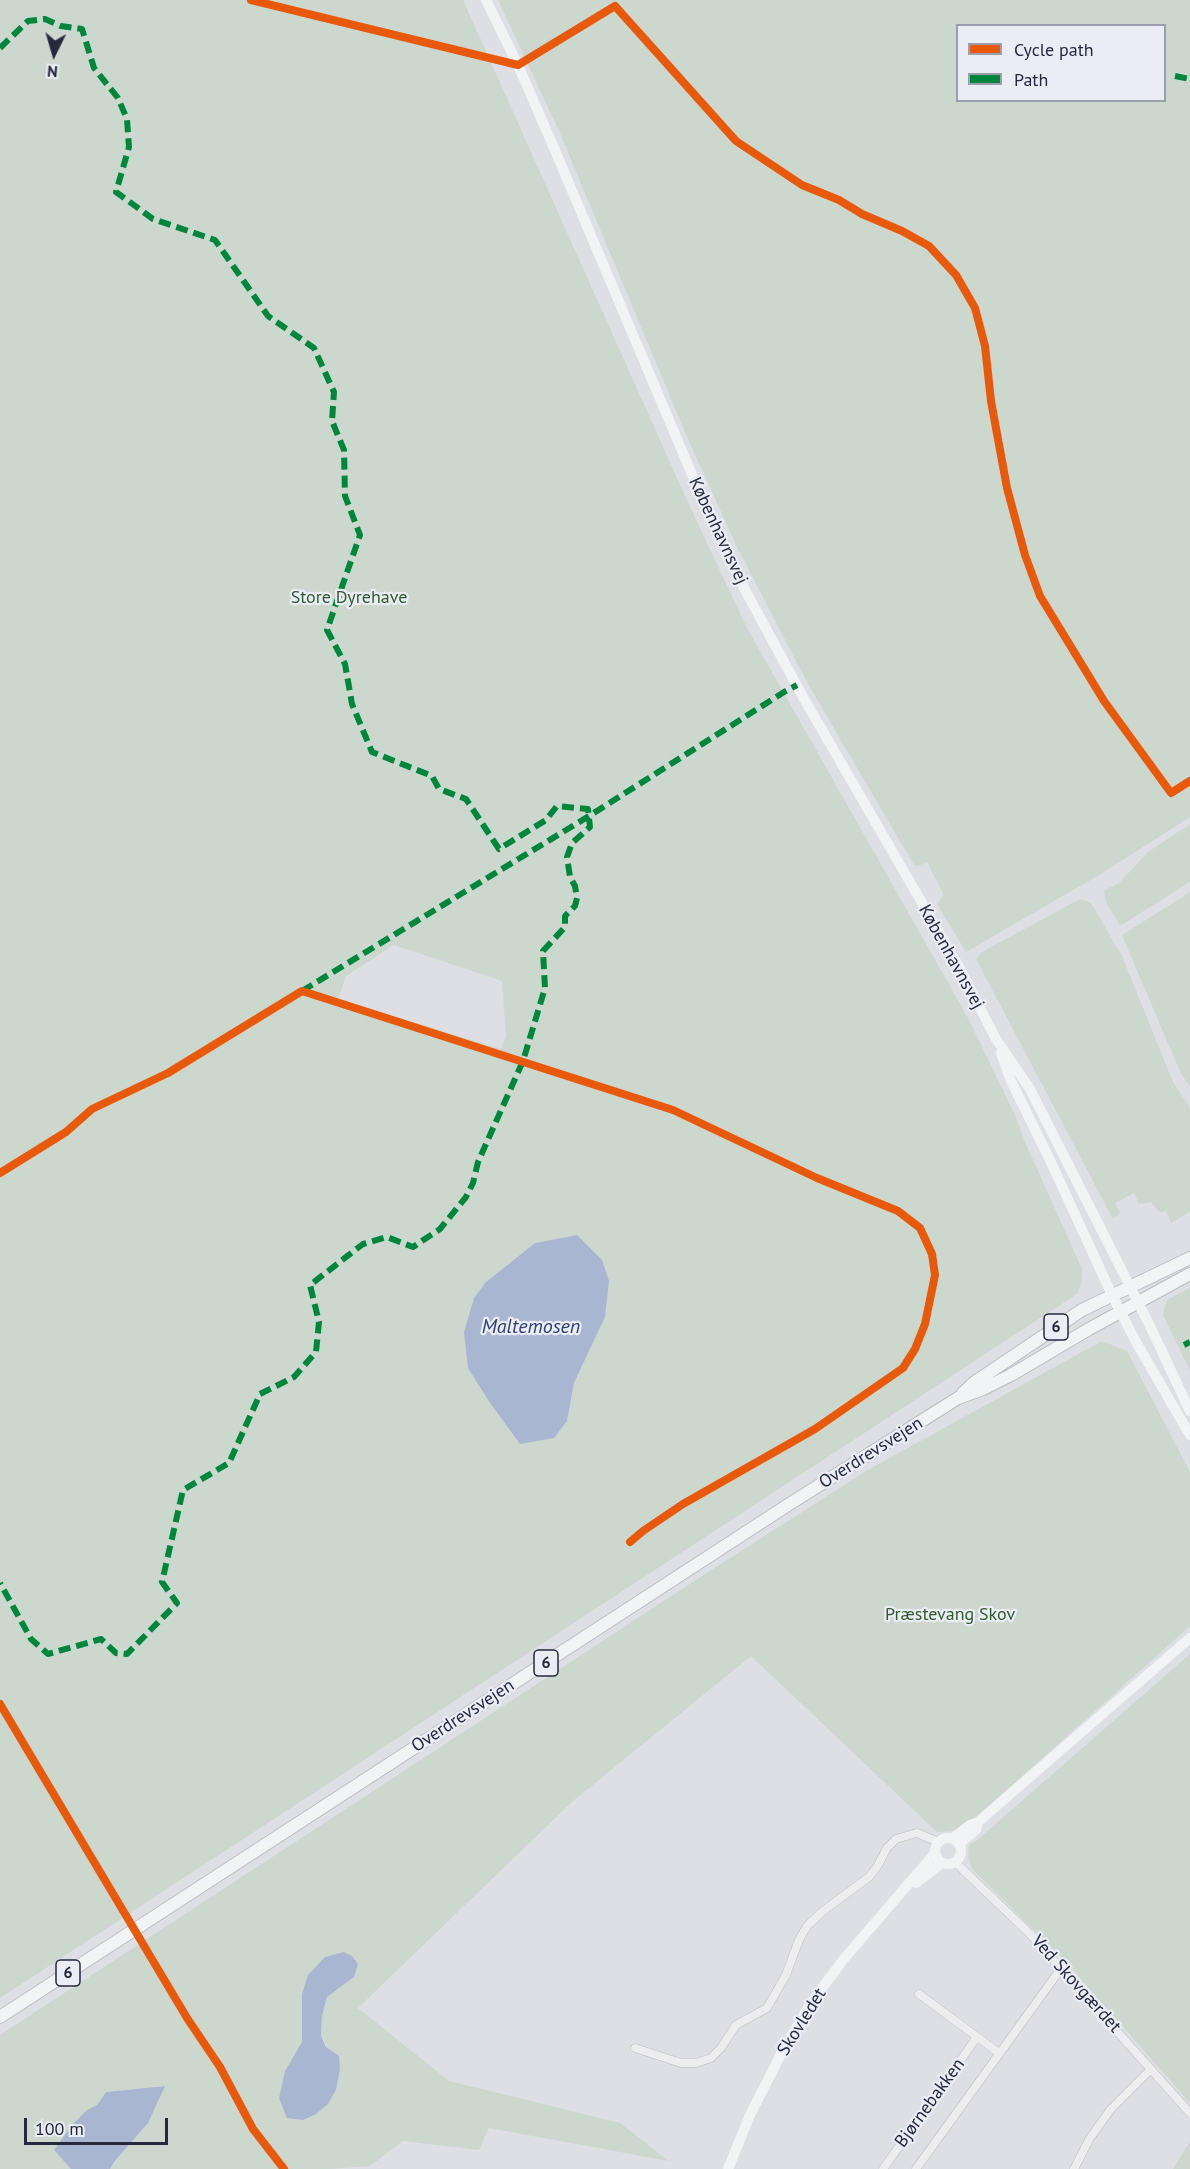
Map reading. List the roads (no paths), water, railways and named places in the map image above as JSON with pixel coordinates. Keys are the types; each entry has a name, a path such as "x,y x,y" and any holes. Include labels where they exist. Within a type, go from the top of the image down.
{"main road":[{"name":"Københavnsvej","path":"486,0 555,148 707,510 744,588 809,708 957,965 996,1039 1030,1089 1130,1286 1190,1411"},
{"name":"Københavnsvej","path":"996,1039 1011,1081 1112,1295 1190,1435"},
{"name":"Overdrevsvejen","path":"0,2017 791,1503 958,1398 975,1382 1082,1310 1190,1258"},
{"name":"Overdrevsvejen","path":"958,1398 1011,1375 1190,1275"},
{"path":"956,1841 970,1825 978,1822 1190,1638"},
{"path":"944,1838 956,1841 961,1854 955,1862 942,1863 935,1853 938,1842 944,1838"},
{"name":"Skovledet","path":"728,2169 750,2115 784,2048 811,2003 843,1960 935,1853"},
{"name":"Skovledet","path":"903,1891 942,1863"}],"street":[{"path":"635,2048 681,2063 696,2063 711,2058 721,2048 736,2025 767,2008 786,1976 799,1940 807,1926 823,1911 869,1877 887,1848 896,1839 917,1833 938,1842"},
{"name":"Ved Skovgærdet","path":"955,1862 1062,1967 1190,2112"},
{"name":"Bjørnebakken","path":"916,2169 1062,1967"},
{"path":"919,1994 999,2053"},
{"name":"Bjørnebakken","path":"882,2169 977,2037"},
{"path":"1074,2169 1090,2138 1111,2109 1152,2069"}],"water":[{"name":"Maltemosen","path":"577,1235 602,1260 609,1281 605,1317 574,1383 567,1421 554,1438 520,1444 468,1368 464,1332 474,1298 486,1282 535,1243"},
{"path":"344,1952 352,1956 358,1964 354,1977 327,1997 322,2016 321,2036 326,2047 339,2056 340,2070 336,2090 328,2104 316,2114 303,2120 287,2118 279,2098 285,2071 302,2042 302,1994 308,1975 325,1957"},
{"path":"165,2086 148,2123 110,2169 71,2169 54,2150 72,2125 87,2110 97,2105 106,2092"}],"park label":[{"name":"Store Dyrehave","path":"349,598"},
{"name":"Præstevang Skov","path":"950,1615"}]}
